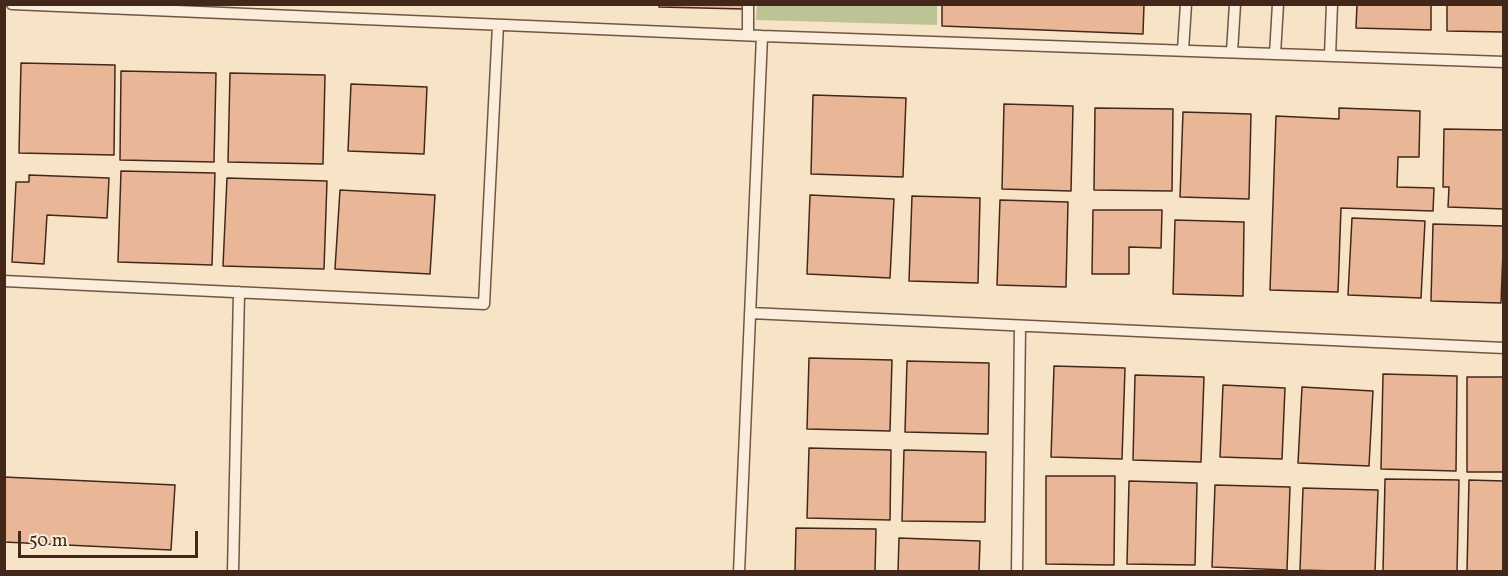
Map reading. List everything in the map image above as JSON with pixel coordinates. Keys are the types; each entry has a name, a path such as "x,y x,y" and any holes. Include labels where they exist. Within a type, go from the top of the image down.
{"lane":[{"path":"12,4 762,36 1503,62"},
{"path":"748,4 748,35"},
{"path":"1183,50 1185,4"},
{"path":"1232,52 1235,4"},
{"path":"1275,54 1278,4"},
{"path":"1330,56 1332,4"},
{"path":"4,281 484,304 498,25"},
{"path":"739,572 762,36"},
{"path":"233,572 239,292"},
{"path":"750,313 1503,348"},
{"path":"1017,572 1020,326"}],"green space":[{"path":"757,4 937,5 937,25 756,20"}],"building":[{"path":"659,4 744,4 744,9 659,7"},
{"path":"942,4 1144,4 1143,34 942,26"},
{"path":"1357,4 1431,4 1431,30 1356,28"},
{"path":"1447,4 1504,4 1504,32 1447,31"},
{"path":"21,63 115,65 114,155 19,153"},
{"path":"121,71 216,73 214,162 120,160"},
{"path":"230,73 325,75 323,164 228,162"},
{"path":"351,84 427,87 424,154 348,151"},
{"path":"813,95 906,98 903,177 811,174"},
{"path":"1004,104 1073,106 1071,191 1002,189"},
{"path":"1095,108 1173,109 1172,191 1094,190"},
{"path":"1339,108 1420,111 1419,157 1398,157 1397,187 1434,188 1433,211 1341,208 1338,292 1270,290 1276,116 1339,119"},
{"path":"1183,112 1251,114 1249,199 1180,197"},
{"path":"1444,129 1504,130 1504,209 1448,207 1449,187 1443,187"},
{"path":"121,171 215,173 212,265 118,262"},
{"path":"29,175 109,178 107,218 47,215 44,264 12,262 16,182 29,182"},
{"path":"227,178 327,181 324,269 223,266"},
{"path":"340,190 435,195 430,274 335,269"},
{"path":"810,195 894,199 890,278 807,274"},
{"path":"912,196 980,198 978,283 909,281"},
{"path":"1000,200 1068,202 1066,287 997,285"},
{"path":"1093,210 1162,210 1161,248 1129,247 1129,274 1092,274"},
{"path":"1352,218 1425,221 1421,298 1348,295"},
{"path":"1175,220 1244,222 1243,296 1173,294"},
{"path":"1433,224 1504,226 1501,303 1431,301"},
{"path":"809,358 892,360 890,431 807,429"},
{"path":"907,361 989,363 988,434 905,432"},
{"path":"1054,366 1125,368 1122,459 1051,457"},
{"path":"1383,374 1457,376 1456,471 1381,469"},
{"path":"1135,375 1204,377 1201,462 1133,460"},
{"path":"1467,377 1504,377 1504,472 1467,472"},
{"path":"1223,385 1285,388 1282,459 1220,457"},
{"path":"1302,387 1373,391 1369,466 1298,463"},
{"path":"809,448 891,450 890,520 807,518"},
{"path":"904,450 986,452 985,522 902,521"},
{"path":"1046,476 1115,476 1114,565 1046,564"},
{"path":"4,477 175,485 171,550 4,542"},
{"path":"1385,479 1459,480 1457,572 1383,572"},
{"path":"1469,480 1504,481 1504,572 1467,572"},
{"path":"1129,481 1197,483 1195,565 1127,564"},
{"path":"1215,485 1290,487 1287,570 1212,567"},
{"path":"1303,488 1378,490 1375,572 1300,570"},
{"path":"796,528 876,529 875,572 795,572"},
{"path":"899,538 980,541 979,572 898,572"}]}
